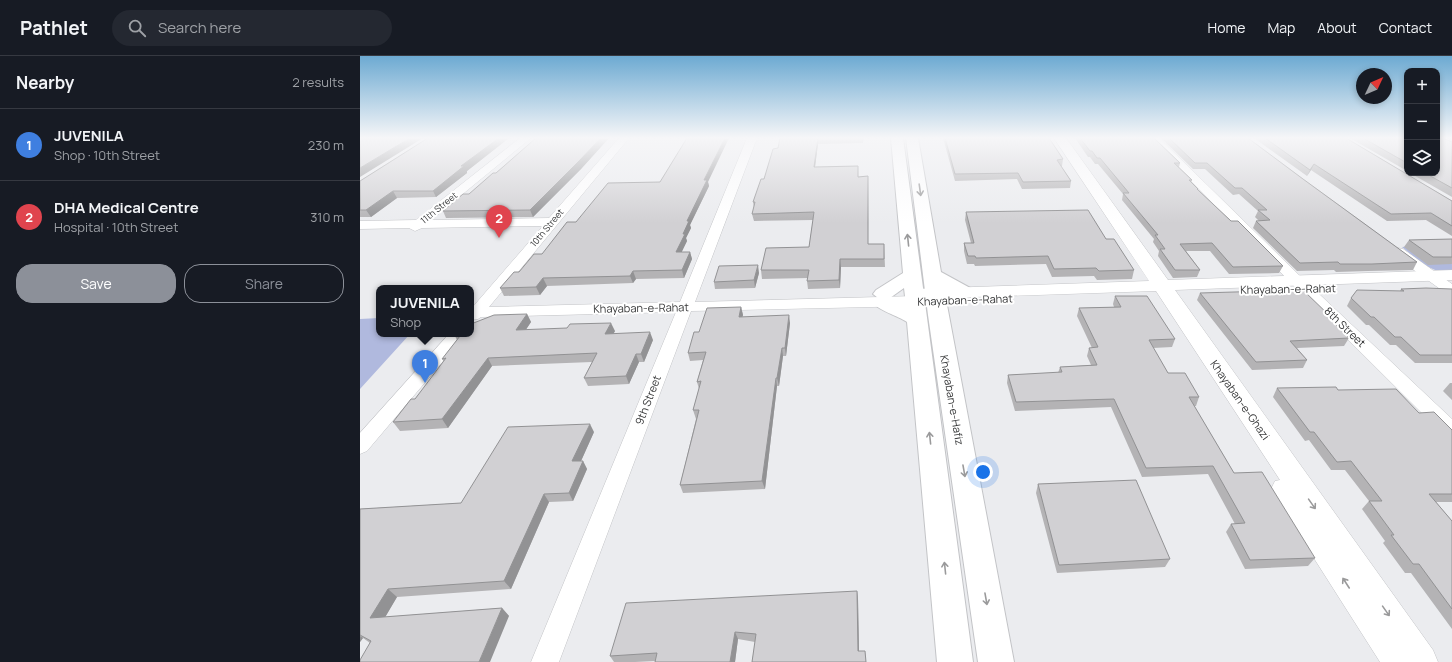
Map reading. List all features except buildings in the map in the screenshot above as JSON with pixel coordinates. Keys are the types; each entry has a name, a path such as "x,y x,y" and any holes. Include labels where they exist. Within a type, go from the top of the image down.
{"main road":[{"name":"Khayaban-e-Hafiz","path":"908,166 925,297 955,662"},
{"path":"883,298 967,296"},
{"path":"883,298 904,311 925,297 967,296"},
{"name":"Khayaban-e-Hafiz","path":"925,297 996,662"}],"street":[{"name":"11th Street","path":"408,233 490,166"},
{"name":"10th Street","path":"477,311 600,166"},
{"name":"9th Street","path":"546,662 741,166"},
{"name":"Khayaban-e-Ghazi","path":"1072,166 1421,662"},
{"name":"Khayaban-e-Ghazi","path":"1078,166 1399,662"},
{"name":"8th Street","path":"1182,166 1452,431"},
{"path":"360,225 418,224 548,226"},
{"path":"360,234 548,226"},
{"path":"1386,243 1446,283"},
{"name":"Khayaban-e-Rahat","path":"967,296 1301,284 1446,283"},
{"name":"Khayaban-e-Rahat","path":"477,311 686,303 883,298"},
{"path":"362,441 455,337"}],"shaded area":[{"path":"1452,243 1452,273 1438,271 1425,265 1402,247"},
{"path":"376,318 376,337 407,337 360,389 360,319"}],"place":[{"name":"DHA Medical Centre","path":"499,238"},
{"name":"JUVENILA","path":"425,383"}]}
